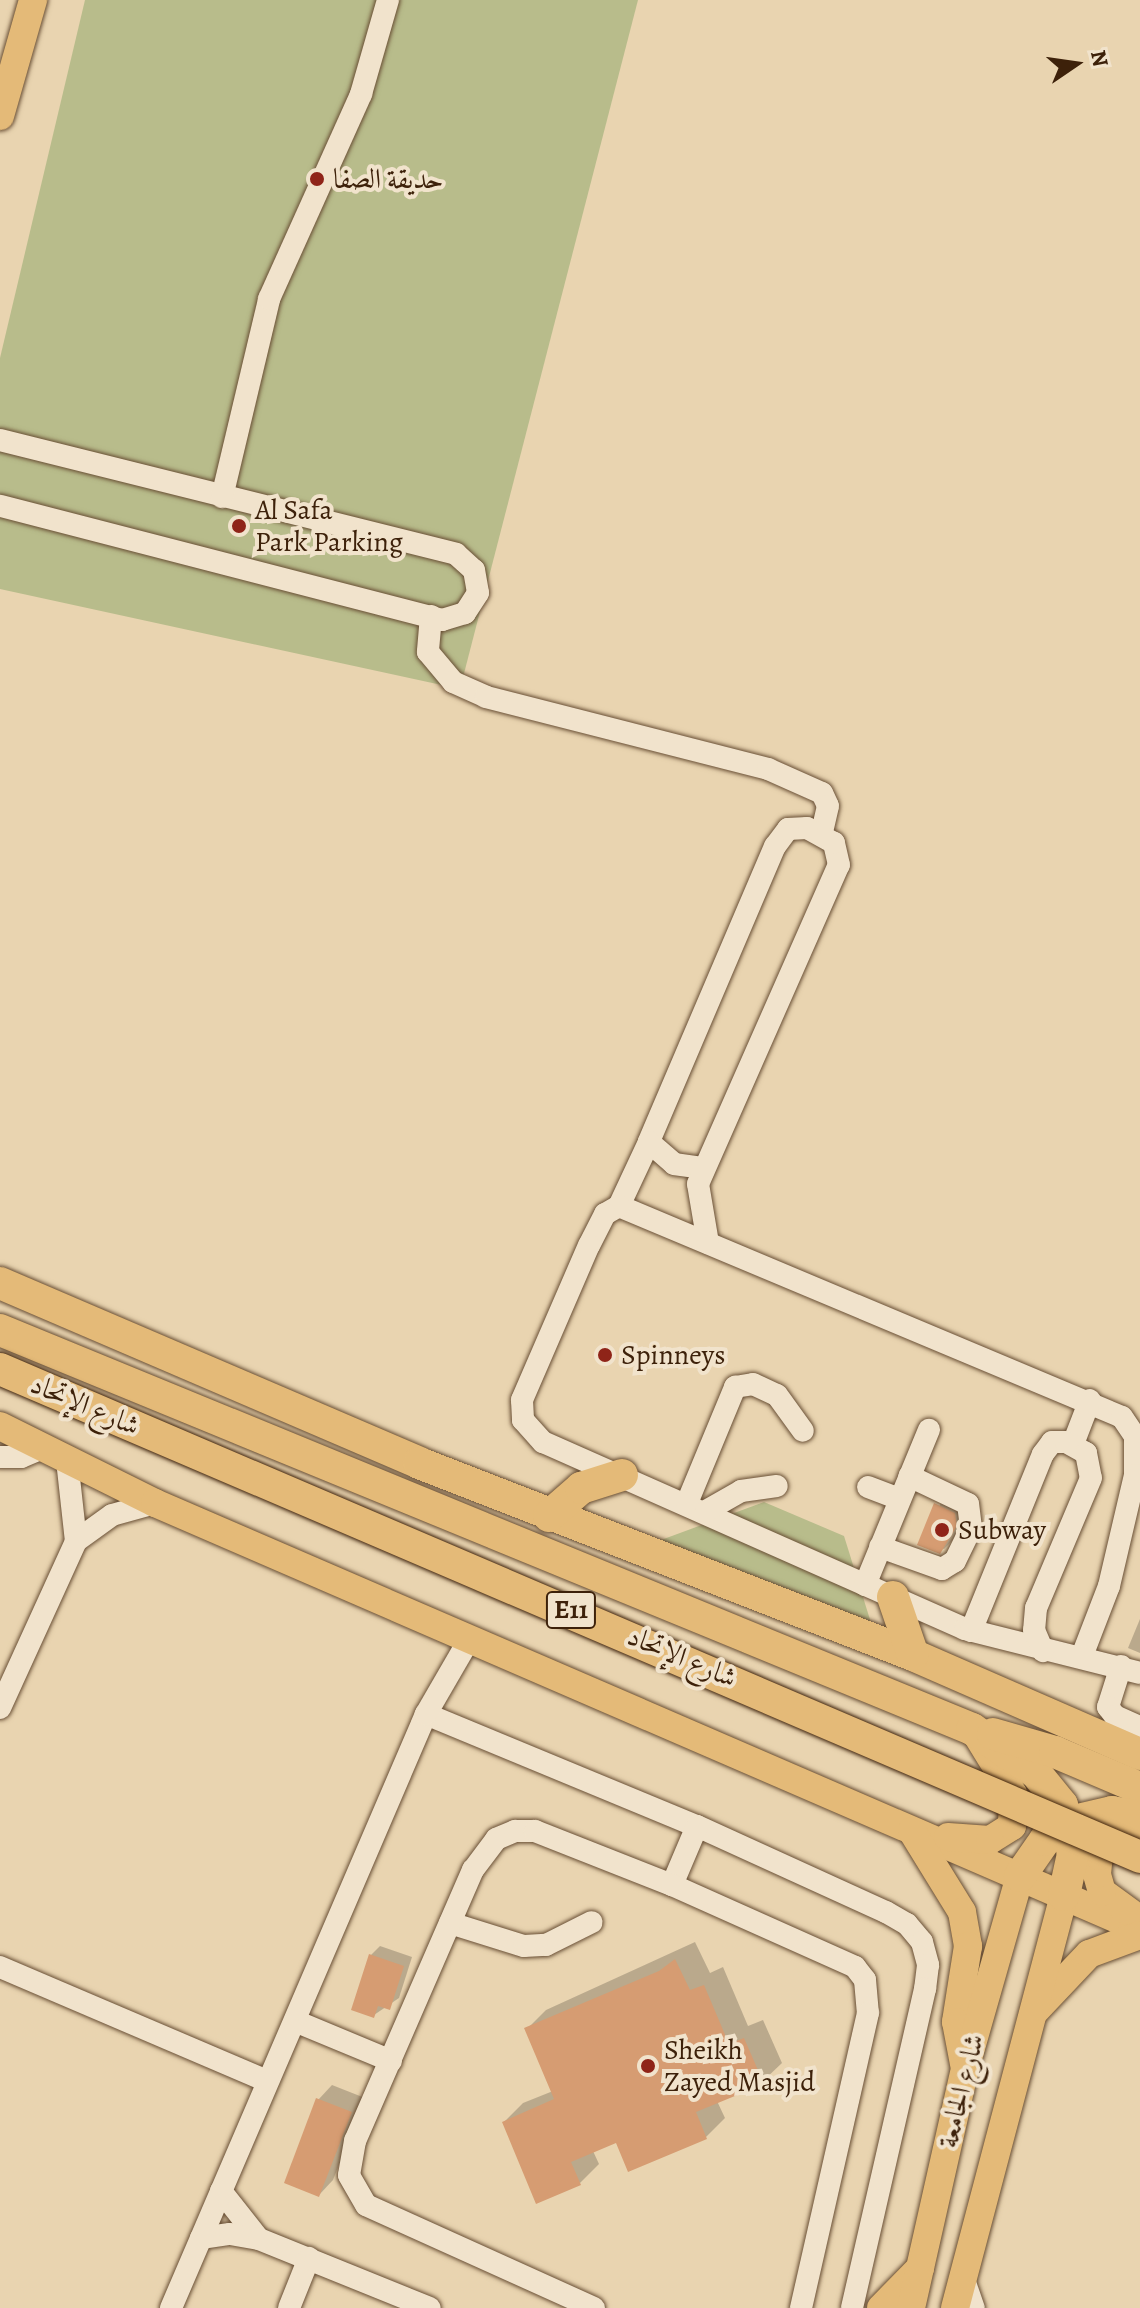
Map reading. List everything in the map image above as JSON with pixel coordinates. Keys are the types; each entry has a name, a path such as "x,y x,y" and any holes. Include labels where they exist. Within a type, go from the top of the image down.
{"highway":[{"path":"2,1282 549,1516 913,1655 1140,1754"},
{"path":"0,1330 972,1729 1033,1744 1140,1788"},
{"name":"شارع الإتحاد","path":"0,1369 1140,1857"},
{"path":"549,1516 581,1488 622,1475"},
{"path":"879,1591 913,1655"},
{"path":"972,1729 1050,1787 1069,1822 1073,1854 1064,1895"},
{"path":"1020,1876 1045,1840 1069,1822 1112,1812 1140,1817"}],"main road":[{"path":"0,116 33,0"},
{"path":"0,1426 155,1503 1140,1929"},
{"path":"912,1831 990,1840 1012,1826 1013,1794 972,1729"},
{"path":"1140,1830 1109,1842 1099,1856 1097,1874 1109,1898 1140,1917"},
{"path":"912,1831 962,1912 968,1946 956,2022 965,2069"},
{"name":"شارع الجامعة","path":"911,2308 965,2069 1007,1912 1020,1876"},
{"name":"شارع الجامعة","path":"955,2308 1028,2019 1064,1895"},
{"path":"1007,1912 1020,1899 1038,1896 1045,1902 1053,1929"},
{"path":"1028,2019 1089,1954 1140,1935"},
{"path":"881,2308 920,2267"}],"street":[{"path":"222,497 269,299 361,94 388,0"},
{"path":"0,506 431,616 454,618 465,613 478,593 474,570 456,554 3,442"},
{"path":"431,616 428,652 453,682 486,697 768,769 822,793 828,806 822,833"},
{"path":"708,1243 697,1200 704,1168 839,865 834,843 822,833 797,826 775,846 649,1142 619,1206 605,1214 597,1227 521,1410 534,1437 971,1631 1131,1670 1108,1707 1115,1716 1140,1727"},
{"path":"649,1142 674,1164 704,1168"},
{"path":"619,1206 1090,1400 1122,1417 1133,1430 1138,1451 1119,1550 1082,1656"},
{"path":"696,1507 735,1387 753,1384 777,1395 803,1431"},
{"path":"1073,1444 1090,1400"},
{"path":"879,1591 880,1547 929,1430"},
{"path":"971,1631 1047,1447 1059,1440 1073,1444 1086,1453 1091,1478 1036,1608 1034,1630 1043,1651"},
{"path":"0,1457 54,1454 76,1541"},
{"path":"880,1547 942,1569 955,1561 971,1528 968,1504 909,1476"},
{"path":"696,1507 741,1491 777,1486"},
{"path":"868,1487 899,1499"},
{"path":"0,1708 76,1541 112,1515 155,1503"},
{"path":"171,2308 426,1714 470,1638"},
{"path":"426,1714 697,1826 886,1912 907,1924 922,1942 928,1965 925,1989 852,2308"},
{"path":"672,1885 697,1826"},
{"path":"594,2308 568,2303 382,2213 355,2191 348,2157 482,1853 515,1831 545,1834 672,1885 855,1967 868,1988 868,2013 801,2308"},
{"path":"450,1923 524,1946 546,1945 592,1922"},
{"path":"0,1967 267,2081"},
{"path":"295,2021 391,2061"},
{"path":"221,2191 237,2218 259,2239"},
{"path":"201,2238 230,2234 259,2239 430,2308"},
{"path":"289,2308 309,2258"},
{"path":"962,2274 974,2308"}],"green space":[{"name":"حديقة الصفا","path":"85,0 638,0 460,689 0,589 0,358"},
{"path":"764,1502 844,1536 872,1626 661,1540"}],"building":[{"name":"Subway","path":"934,1503 955,1513 957,1526 940,1554 917,1545"},
{"path":"369,1954 404,1966 390,2010 378,2006 374,2018 351,2010"},
{"name":"Sheikh Zayed Masjid","path":"675,1959 690,1990 704,1985 729,2044 744,2038 764,2084 696,2112 707,2139 628,2172 616,2143 571,2162 581,2185 536,2204 502,2122 554,2099 524,2028 659,1971"},
{"path":"316,2098 352,2112 319,2197 284,2183"}],"place":[{"name":"حديقة الصفا","path":"317,179"},
{"name":"Al Safa Park Parking","path":"239,526"},
{"name":"Spinneys","path":"605,1355"},
{"name":"Subway","path":"942,1530"},
{"name":"Sheikh Zayed Masjid","path":"648,2066"}]}
